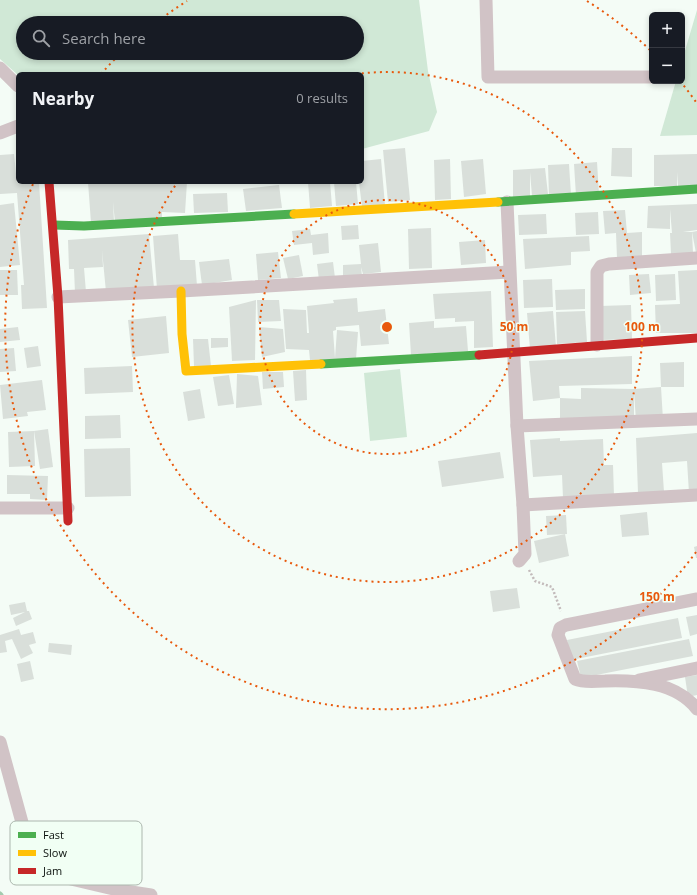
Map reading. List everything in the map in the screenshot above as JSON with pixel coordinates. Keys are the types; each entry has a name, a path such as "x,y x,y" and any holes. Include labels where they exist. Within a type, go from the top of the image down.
{"street":[{"path":"486,0 488,77 649,77"},
{"path":"0,68 16,84"},
{"path":"0,133 16,127"},
{"path":"0,508 68,514 54,225 49,184"},
{"path":"54,225 84,226 507,202 697,189"},
{"path":"507,202 517,426 523,506 522,558"},
{"path":"597,345 597,272 601,266 609,264 697,258"},
{"path":"58,297 509,272"},
{"path":"181,291 182,334 186,371 514,353 697,338"},
{"path":"517,426 697,419"},
{"path":"523,506 697,495"},
{"path":"697,599 566,625 560,628 558,635 575,679 586,682 635,680 697,668"},
{"path":"635,680 674,690 692,702 697,709"},
{"path":"0,742 22,821"},
{"path":"97,885 151,895"}],"path":[{"path":"522,558 534,581 552,587 566,625"}],"green space":[{"path":"0,0 419,0 428,71 437,112 429,131 364,148 364,72 16,72 16,73 0,59"},
{"path":"697,10 697,135 660,136 675,84 685,84 685,51"},
{"path":"400,369 407,437 370,441 364,373"}],"building":[{"path":"405,148 410,200 388,202 383,150"},
{"path":"612,148 632,148 632,177 611,176"},
{"path":"14,154 16,184 39,184 47,308 22,309 21,285 24,285 17,193 0,194 0,155"},
{"path":"697,154 697,186 678,186 678,172 677,186 654,186 654,155"},
{"path":"381,159 385,205 362,207 359,184 364,184 364,161"},
{"path":"450,159 451,199 435,200 434,160"},
{"path":"483,159 486,194 464,197 461,161"},
{"path":"597,162 599,194 576,196 574,164"},
{"path":"569,164 571,195 549,196 548,165"},
{"path":"545,168 548,194 532,196 530,172 530,199 513,199 513,170"},
{"path":"88,184 187,184 185,213 162,212 162,217 115,222 113,202 114,222 91,223"},
{"path":"308,184 330,184 332,206 310,208"},
{"path":"334,184 356,184 358,204 336,206"},
{"path":"279,185 282,208 246,211 243,189"},
{"path":"227,193 228,212 194,213 193,194"},
{"path":"14,203 20,265 0,267 0,205"},
{"path":"697,204 697,230 683,232 692,232 693,253 671,254 670,233 672,233 670,209 670,229 647,228 648,206"},
{"path":"625,210 627,233 642,232 642,258 617,258 616,233 605,234 603,211"},
{"path":"598,212 599,234 576,235 575,213"},
{"path":"546,214 547,234 519,235 518,215"},
{"path":"358,225 359,239 342,240 341,226"},
{"path":"431,228 432,268 409,269 408,229"},
{"path":"310,229 311,235 328,233 329,253 313,255 312,243 294,245 292,231"},
{"path":"697,231 697,253 696,253 692,232"},
{"path":"149,234 154,288 106,292 102,250 103,267 84,268 86,292 75,293 74,269 69,269 68,240"},
{"path":"178,234 180,260 195,260 197,286 157,289 153,236"},
{"path":"589,236 590,251 571,252 571,265 525,269 523,239"},
{"path":"485,240 486,263 461,265 459,242"},
{"path":"378,243 381,272 363,274 361,267 362,276 343,277 343,265 361,264 359,245"},
{"path":"278,252 281,278 258,280 256,254"},
{"path":"299,255 303,276 288,279 283,258"},
{"path":"229,259 232,280 202,285 199,262"},
{"path":"333,262 335,278 319,280 317,264"},
{"path":"0,270 17,270 18,295 0,295"},
{"path":"697,270 697,333 656,333 655,305 680,304 678,271"},
{"path":"649,274 651,293 630,295 629,275"},
{"path":"675,274 676,300 656,301 655,275"},
{"path":"552,279 553,307 524,308 523,280"},
{"path":"585,289 585,309 556,310 555,290"},
{"path":"491,291 493,347 474,348 474,321 455,322 455,318 435,319 433,294"},
{"path":"357,298 358,312 385,309 389,344 361,346 359,325 336,327 336,330 333,331 335,358 337,330 358,332 356,359 310,360 309,350 286,349 283,309 306,310 307,333 309,333 307,306 334,303 333,300"},
{"path":"256,300 255,360 232,361 229,307"},
{"path":"257,300 279,300 281,321 258,322"},
{"path":"631,305 632,339 602,340 600,306"},
{"path":"553,311 556,347 530,349 527,313"},
{"path":"585,311 587,342 557,344 556,312"},
{"path":"166,316 169,353 132,357 128,320"},
{"path":"434,321 434,328 466,326 468,351 411,355 409,323"},
{"path":"18,327 20,340 0,342 0,329"},
{"path":"259,327 283,329 285,352 262,357"},
{"path":"211,338 228,338 228,347 211,348"},
{"path":"193,339 208,339 211,366 194,366"},
{"path":"38,346 41,366 27,368 24,348"},
{"path":"14,348 16,371 0,372 0,349"},
{"path":"632,356 632,384 559,386 560,398 533,401 529,361"},
{"path":"684,362 684,387 661,387 660,363"},
{"path":"132,366 133,392 85,394 84,368"},
{"path":"306,370 307,400 295,401 293,371"},
{"path":"262,372 283,372 284,387 263,389"},
{"path":"237,374 258,376 262,405 236,408"},
{"path":"229,375 234,404 218,406 213,377"},
{"path":"42,380 46,410 27,412 28,416 3,419 0,385"},
{"path":"661,387 663,420 636,421 634,392 634,420 560,420 560,398 581,399 581,388 634,389"},
{"path":"200,389 205,418 188,421 183,392"},
{"path":"120,415 121,438 85,439 85,416"},
{"path":"48,429 53,467 40,469 34,431"},
{"path":"34,431 35,466 9,467 8,432"},
{"path":"697,433 697,492 689,493 687,461 662,463 664,492 638,493 636,438"},
{"path":"560,438 560,441 603,439 604,465 613,465 614,496 563,498 562,475 533,477 530,440"},
{"path":"130,448 131,496 85,497 84,449"},
{"path":"500,452 504,478 442,487 438,461"},
{"path":"7,475 48,476 47,500 30,499 30,494 7,494"},
{"path":"647,512 649,535 622,537 620,515"},
{"path":"566,515 567,534 547,535 546,516"},
{"path":"565,534 569,556 539,563 534,541"},
{"path":"697,546 697,558 696,558 694,547"},
{"path":"517,588 520,608 493,612 490,591"},
{"path":"25,602 27,611 29,611 32,619 16,626 13,618 25,612 11,615 9,605"},
{"path":"697,615 697,634 690,636 686,617"},
{"path":"678,618 682,638 571,660 567,640"},
{"path":"19,629 21,635 33,632 36,643 29,645 33,653 21,659 12,639 5,641 7,652 0,653 0,635"},
{"path":"689,639 693,656 581,678 577,661"},
{"path":"49,643 72,645 71,655 48,652"},
{"path":"30,661 34,679 21,682 17,664"},
{"path":"697,675 697,695 688,697 685,677"}],"traffic: fast":[{"path":"498,202 697,189"},
{"path":"54,225 84,226 294,214"},
{"path":"321,364 479,355"}],"traffic: slow":[{"path":"294,214 498,202"},
{"path":"181,291 182,334 186,371 321,364"}],"traffic: jam":[{"path":"49,184 58,297 68,521"},
{"path":"479,355 697,338"}]}
